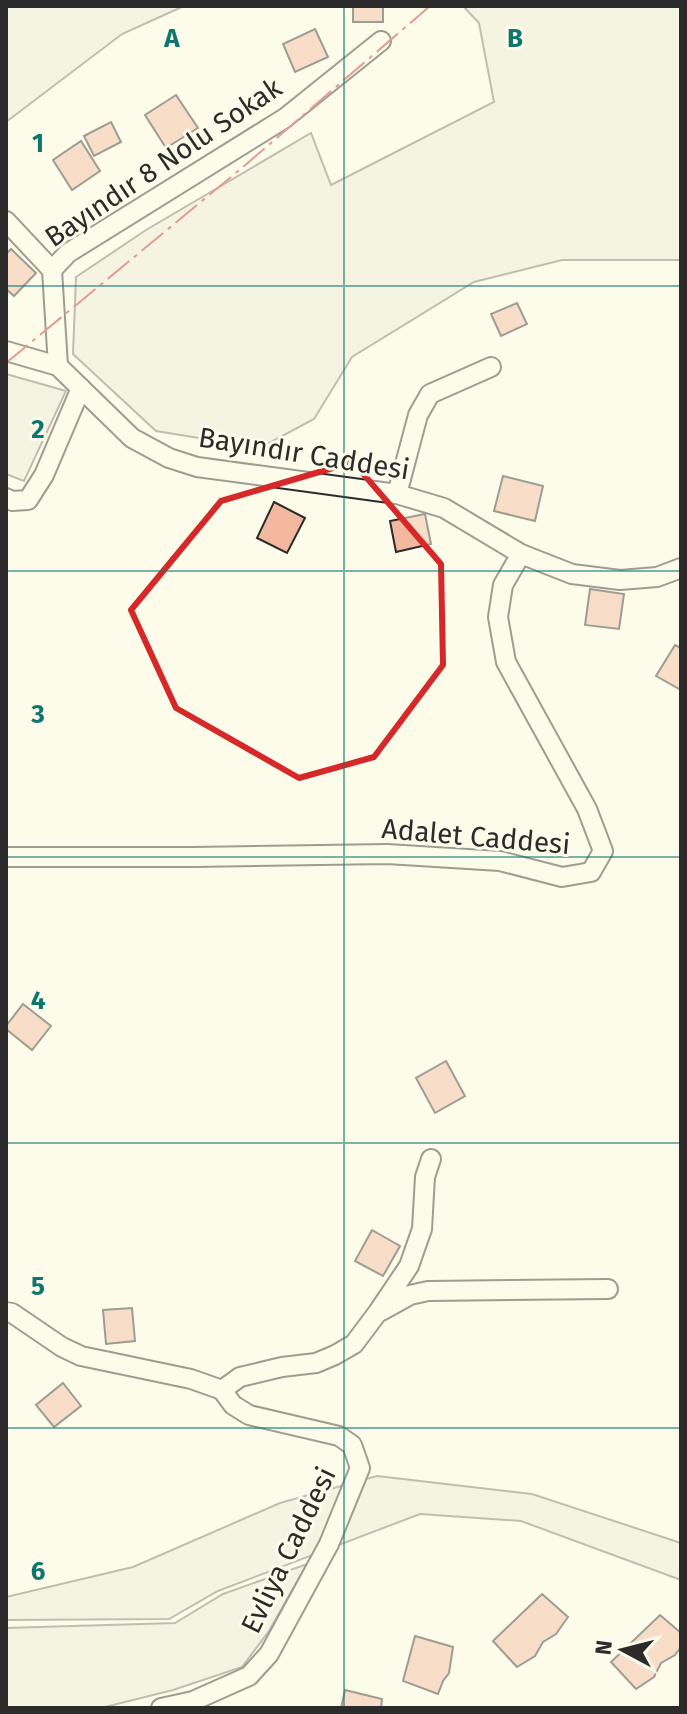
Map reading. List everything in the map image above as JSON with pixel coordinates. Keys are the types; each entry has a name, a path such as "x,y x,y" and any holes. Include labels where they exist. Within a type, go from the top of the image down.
{"street":[{"name":"Bayındır 8 Nolu Sokak","path":"58,366 52,270 68,253 285,118 381,41"},
{"path":"6,221 52,270"},
{"name":"Bayındır Caddesi","path":"6,351 58,366 132,438 183,463 239,474 397,494 444,508 521,554 572,574 620,580 657,577 681,568"},
{"path":"397,494 418,415 430,394 491,367"},
{"path":"6,498 12,501 28,500 44,475 81,388"},
{"name":"Adalet Caddesi","path":"6,857 387,854 500,861 562,877 591,872 603,851 587,809 506,662 498,617 503,585 521,554"},
{"path":"6,1312 81,1356 191,1379 222,1390 240,1377 316,1363 354,1344 409,1266 422,1229 425,1177 431,1159"},
{"path":"378,1312 410,1295 428,1291 608,1289"},
{"name":"Evliya Caddesi","path":"161,1708 193,1701 249,1676 269,1654 329,1544 360,1468 352,1445 339,1436 249,1415 233,1405 222,1390"}],"highlighted area":[{"path":"353,462 441,564 443,665 374,757 299,778 176,708 131,610 221,501"}],"shaded area":[{"path":"6,6 184,6 122,34 6,122"},
{"path":"463,6 681,6 681,260 562,260 474,282 352,357 314,419 260,448 156,431 73,354 76,277 146,230 311,133 331,185 494,102 479,23"},
{"path":"6,374 66,391 24,481 6,474"},
{"path":"377,1476 532,1494 681,1543 681,1580 521,1521 420,1514 218,1591 169,1619 6,1620 6,1597 133,1567 280,1503"},
{"path":"307,1564 269,1631 242,1667 173,1690 101,1708 6,1708 6,1628 175,1623 223,1594"}],"building":[{"path":"353,6 383,6 383,22 353,22"},
{"path":"315,29 328,57 295,72 283,44"},
{"path":"176,95 198,128 166,148 145,115"},
{"path":"111,122 121,142 94,156 84,136"},
{"path":"81,141 100,171 72,190 53,160"},
{"path":"11,249 36,273 14,296 6,289 6,254"},
{"path":"517,303 527,324 501,336 491,314"},
{"path":"503,476 543,486 535,521 494,511"},
{"path":"274,502 305,518 287,553 257,538"},
{"path":"425,514 431,544 396,552 390,521"},
{"path":"590,589 624,594 619,629 585,625"},
{"path":"675,645 681,648 681,690 656,676"},
{"path":"23,1004 51,1026 32,1050 6,1029"},
{"path":"446,1061 465,1096 435,1113 416,1078"},
{"path":"372,1230 400,1246 383,1276 355,1261"},
{"path":"132,1308 135,1341 106,1344 103,1310"},
{"path":"63,1383 81,1406 54,1427 36,1405"},
{"path":"542,1594 568,1617 556,1634 543,1642 535,1656 517,1667 493,1641"},
{"path":"660,1615 681,1633 681,1647 675,1655 661,1663 654,1677 636,1689 611,1662"},
{"path":"415,1636 453,1647 449,1673 438,1694 403,1681"},
{"path":"345,1690 382,1699 381,1708 341,1708"}],"power":[{"path":"6,363 243,167 430,6"}]}
